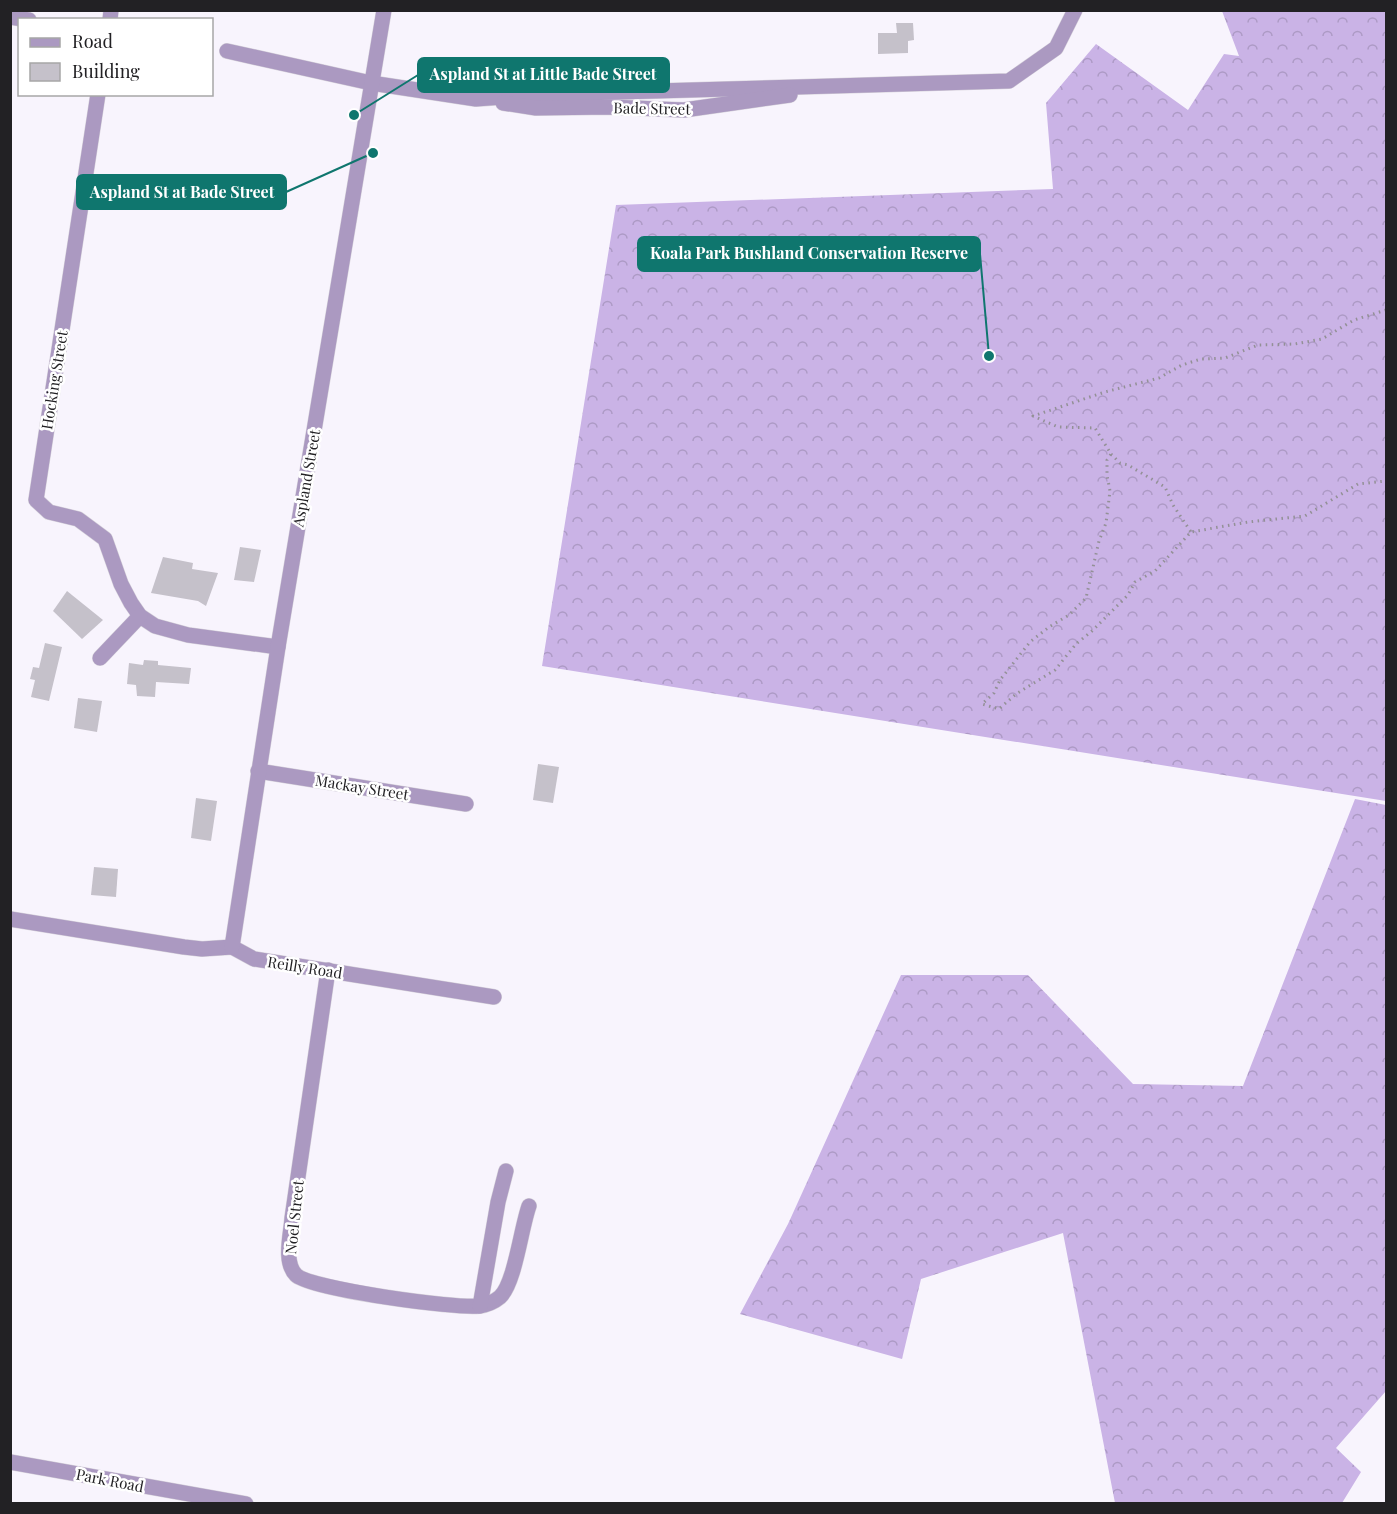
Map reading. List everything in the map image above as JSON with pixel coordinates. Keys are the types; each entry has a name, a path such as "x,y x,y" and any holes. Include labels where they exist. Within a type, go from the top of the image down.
{"street":[{"name":"Aspland Street","path":"232,947 278,647 384,10"},
{"name":"Bade Street","path":"226,51 372,83 476,99 559,94 1009,81 1056,48 1076,10"},
{"name":"Hocking Street","path":"99,96 36,500 49,512 78,519 105,539 121,584 140,616"},
{"path":"100,658 140,616 155,626 188,635 278,647"},
{"name":"Mackay Street","path":"258,771 466,804"},
{"name":"Reilly Road","path":"10,919 184,947 202,949 232,947 254,959 494,997"},
{"name":"Noel Street","path":"328,970 292,1218 291,1268 297,1276 308,1282 330,1288 438,1304 480,1306"},
{"path":"506,1171 498,1202 480,1306 491,1303 506,1290 529,1206"},
{"name":"Park Road","path":"10,1462 246,1503"}],"path":[{"path":"1191,532 1173,505 1165,487 1128,465 1120,463 1111,454 1095,428 1058,427 1033,416 1106,392 1159,378 1182,364 1201,359 1225,358 1258,345 1295,344 1322,339 1353,320 1386,310"},
{"path":"1111,454 1107,460 1110,491 1106,523 1099,541 1086,598 1069,615 1030,642 1000,680 994,693 982,704 999,709 1016,694 1055,670 1076,644 1128,595 1135,582 1155,571 1191,532 1248,522 1305,516 1358,484 1386,481"}],"green space":[{"path":"1222,11 1386,11 1386,801 542,666 616,205 1053,189 1046,103 1096,44 1188,110 1224,54 1239,56"},
{"path":"1355,799 1386,805 1386,1391 1336,1448 1361,1472 1342,1503 1115,1503 1063,1233 921,1279 902,1359 740,1314 788,1224 901,975 1028,975 1133,1084 1243,1086"}],"building":[{"path":"896,23 913,23 914,40 908,41 908,53 878,54 878,33 897,33"},
{"path":"240,547 261,550 254,582 234,580"},
{"path":"163,557 193,563 192,569 218,573 206,606 198,601 151,593"},
{"path":"67,591 103,620 82,639 53,611"},
{"path":"45,643 62,647 49,701 31,697 35,680 30,679 33,667 39,668"},
{"path":"144,660 158,661 158,665 191,668 189,684 156,682 155,697 137,696 136,685 127,684 129,663 143,665"},
{"path":"78,698 102,701 97,732 74,728"},
{"path":"538,764 559,767 553,803 533,800"},
{"path":"196,798 217,801 211,841 191,838"},
{"path":"94,867 118,869 116,897 91,895"}],"place":[{"name":"Aspland St at Little Bade Street","path":"354,115"},
{"name":"Aspland St at Bade Street","path":"373,153"},
{"name":"Koala Park Bushland Conservation Reserve","path":"989,356"}]}
